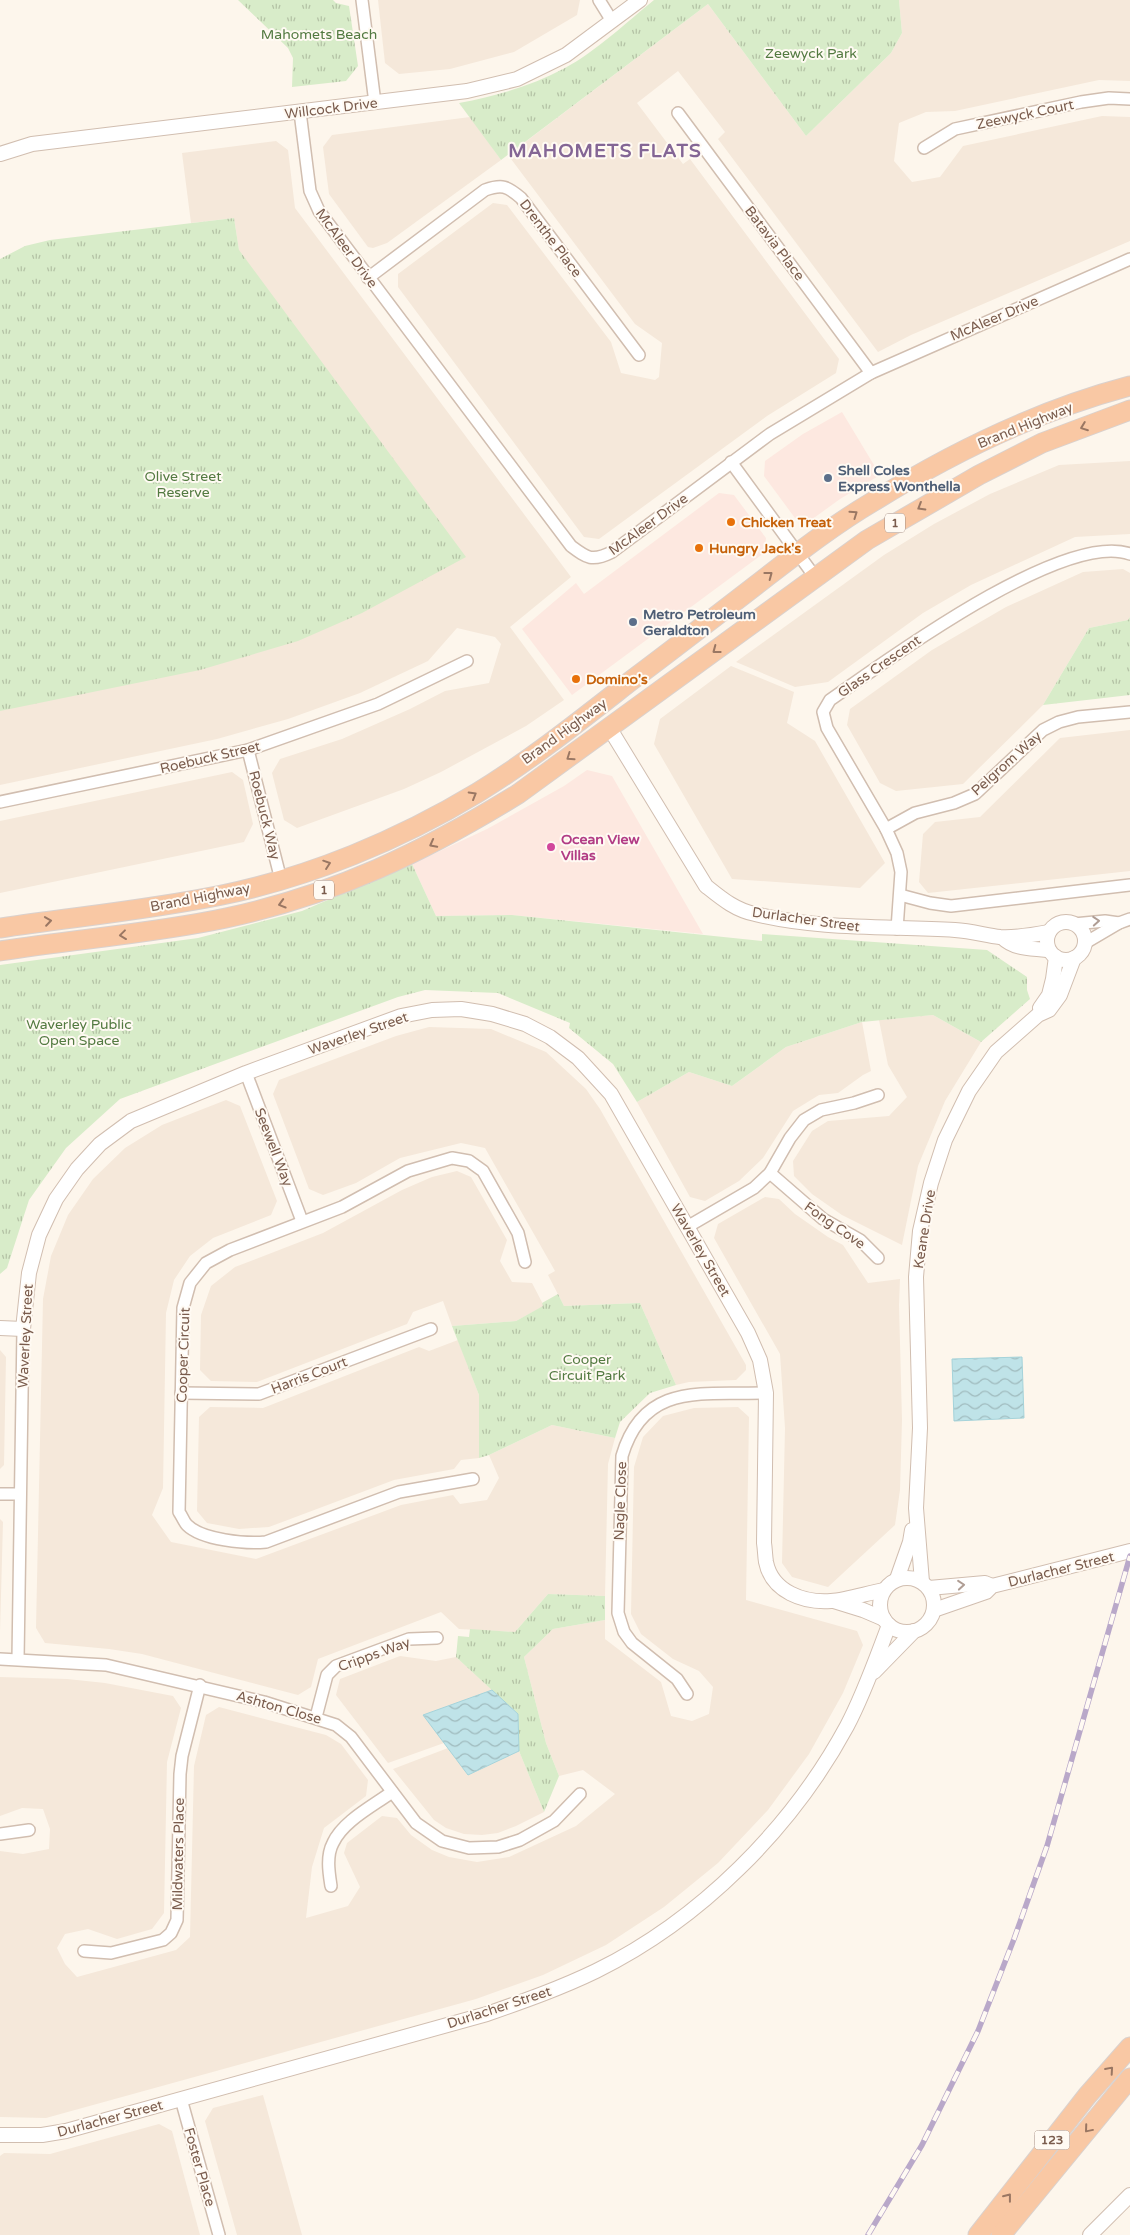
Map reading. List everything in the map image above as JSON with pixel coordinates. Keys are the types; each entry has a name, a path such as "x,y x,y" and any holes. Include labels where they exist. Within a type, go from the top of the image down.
{"highway":[{"name":"Brand Highway","path":"0,928 160,906 224,895 281,880 342,859 391,838 476,793 596,708 799,552 872,502 978,443 1014,426 1130,386"},
{"name":"Brand Highway","path":"0,951 170,929 226,918 284,904 348,882 407,857 464,827 518,794 610,729 815,577 876,535 979,475 1042,443 1130,410"},
{"name":"123","path":"978,2235 1087,2096 1130,2047"},
{"name":"123","path":"1001,2235 1130,2078"}],"street":[{"path":"362,0 375,103"},
{"path":"599,0 612,21"},
{"name":"Willcock Drive","path":"0,154 32,144 467,92 517,79 566,54 640,0"},
{"name":"Zeewyck Court","path":"924,148 956,129 1081,102 1109,98 1130,99"},
{"name":"McAleer Drive","path":"300,112 310,191 318,211 570,546 584,556 598,559 612,552 770,434 871,373 1130,259"},
{"name":"Batavia Place","path":"678,113 871,373"},
{"name":"Drenthe Place","path":"368,278 485,190 498,186 510,189 521,198 639,355"},
{"path":"731,462 799,552 815,577"},
{"name":"Glass Crescent","path":"897,929 901,872 898,853 886,828 827,728 823,712 830,700 924,634 993,594 1068,559 1098,551 1130,554"},
{"name":"Roebuck Street","path":"0,802 248,750 378,704 467,661"},
{"name":"Durlacher Street","path":"596,708 706,886 728,904 753,914 792,920 897,929 956,930 1003,937 1027,936 1049,932"},
{"name":"Pelgrom Way","path":"886,828 915,812 954,803 975,794 1043,730 1059,722 1078,717 1130,712"},
{"name":"Roebuck Way","path":"248,750 281,880"},
{"path":"900,895 951,906 1130,885"},
{"path":"1074,924 1081,930 1084,943 1081,952 1074,958 1065,960 1052,954 1047,941 1049,932 1060,923 1125,921"},
{"path":"1084,943 1125,921"},
{"name":"Durlacher Street","path":"1003,937 1007,942 1027,949 1052,954"},
{"name":"Keane Drive","path":"1038,1015 1042,1004 1049,995 1054,979 1052,954"},
{"name":"Keane Drive","path":"897,1579 910,1542 916,1508 920,1428 916,1277 920,1231 931,1183 945,1140 969,1091 996,1052 1038,1015 1049,1010 1060,995 1074,958"},
{"name":"Waverley Street","path":"18,1659 23,1329 29,1273 39,1235 56,1199 77,1168 100,1144 131,1121 246,1073 348,1034 409,1014 432,1010 461,1009 492,1014 525,1024 550,1037 578,1058 611,1094 748,1333 760,1360 766,1393 766,1563 773,1578 783,1590 796,1596 816,1601 833,1601 884,1590"},
{"name":"Seewell Way","path":"246,1073 302,1222"},
{"path":"687,1227 754,1188 770,1174 790,1138 804,1120 821,1110 854,1104 878,1095"},
{"name":"Cooper Circuit","path":"473,1479 399,1492 266,1542 247,1544 202,1534 188,1526 179,1512 183,1308 190,1283 206,1264 230,1250 342,1206 408,1171 452,1158 469,1161 483,1171 518,1233 525,1262"},
{"name":"Fong Cove","path":"770,1174 823,1219 860,1240 878,1258"},
{"path":"0,1328 23,1329"},
{"name":"Harris Court","path":"182,1393 259,1394 431,1328"},
{"name":"Nagle Close","path":"687,1694 676,1679 632,1643 624,1632 618,1613 622,1456 628,1435 642,1416 665,1400 686,1394 766,1393"},
{"path":"0,1494 20,1494"},
{"name":"Keane Drive","path":"916,1508 926,1585"},
{"name":"Durlacher Street","path":"934,1610 986,1592 992,1586 1130,1551"},
{"path":"910,1577 926,1585 934,1599 934,1610 927,1624 914,1631 898,1631 886,1622 880,1604 884,1590 897,1579 910,1577"},
{"name":"Durlacher Street","path":"926,1585 985,1583 992,1586"},
{"name":"Waverley Street","path":"833,1601 864,1610 886,1622"},
{"name":"Durlacher Street","path":"0,2135 42,2135 66,2131 487,2014 538,1997 598,1970 654,1937 705,1899 762,1846 811,1784 846,1727 871,1674 886,1622"},
{"name":"Durlacher Street","path":"871,1674 914,1631"},
{"name":"Cripps Way","path":"316,1717 327,1675 336,1666 409,1639 437,1638"},
{"name":"Ashton Close","path":"0,1659 106,1664 200,1685 316,1717 336,1725 351,1737 416,1823 442,1841 469,1848 498,1847 520,1840 554,1821 580,1794"},
{"name":"Mildwaters Place","path":"84,1952 111,1952 163,1940 172,1933 177,1920 181,1765 200,1685"},
{"path":"331,1886 328,1864 332,1844 343,1828 392,1792"},
{"path":"0,1834 29,1830"},
{"name":"Foster Place","path":"181,2099 219,2235"},
{"path":"1090,2235 1130,2195"}],"shaded area":[{"path":"378,0 580,0 577,15 514,52 450,69 399,74 385,63"},
{"path":"899,0 1130,0 1130,81 1099,80 955,111 926,112 899,123 894,161 912,182 940,177 963,146 1102,116 1130,117 1130,241 911,335 878,352 718,139 725,132 678,71 637,103 683,164 690,159 839,359 836,373 767,416 599,539 584,537 398,287 398,274 493,203 507,205 611,342 621,373 655,380 659,377 662,343 635,324 508,155 708,4 806,136 891,53 902,33"},
{"path":"470,117 501,160 387,243 373,248 368,247 329,194 323,147 332,135"},
{"path":"276,141 288,150 295,208 571,577 510,627 564,700 526,726 441,772 404,789 297,828 284,820 272,773 280,759 342,739 410,709 445,691 489,683 501,644 495,637 457,628 428,661 360,693 288,719 217,739 0,785 0,711 239,250 234,218 191,223 182,153"},
{"path":"842,412 880,475 840,499 811,520 795,518 764,476 765,461 803,434"},
{"path":"1130,461 1130,534 1075,537 971,585 923,613 828,682 795,687 736,662 884,555 934,524 990,494 1059,465"},
{"path":"719,493 734,495 766,538 764,553 572,695 522,629 576,583 584,594"},
{"path":"1123,569 1130,573 1130,617 1128,620 1089,628 1043,705 963,784 896,791 880,783 847,725 850,709 932,650 1006,607 1083,572"},
{"path":"731,666 794,692 787,723 815,741 885,863 860,888 732,879 654,744 660,719"},
{"path":"1130,730 1130,871 928,893 919,882 923,834 935,822 980,817 1060,738"},
{"name":"Ocean View Villas","path":"587,770 612,776 703,934 512,915 436,916 412,864 487,829 564,786"},
{"path":"232,772 243,780 253,824 244,842 0,893 0,821"},
{"path":"933,1015 981,1042 945,1101 918,1166 902,1245 842,1215 812,1194 794,1176 793,1161 812,1131 828,1121 889,1116 907,1097 888,1065 879,1020"},
{"path":"862,1022 871,1071 838,1093 819,1095 793,1111 763,1158 739,1181 705,1201 690,1197 637,1102 689,1072 732,1086 786,1047"},
{"path":"429,1027 491,1029 546,1052 586,1089 600,1109 746,1365 746,1370 736,1380 689,1382 676,1385 640,1303 564,1306 548,1275 555,1271 485,1148 461,1143 400,1158 356,1183 323,1195 309,1189 273,1094 279,1080 396,1036"},
{"path":"226,1100 240,1106 277,1201 271,1215 213,1238 190,1256 174,1280 166,1313 163,1488 152,1515 171,1542 256,1559 401,1505 453,1495 460,1504 487,1500 499,1478 489,1455 552,1425 615,1438 608,1464 605,1596 548,1594 515,1632 459,1629 441,1612 318,1659 311,1687 298,1695 142,1654 45,1643 36,1628 43,1299 51,1256 68,1215 93,1179 125,1148 162,1125"},
{"path":"457,1171 471,1177 507,1240 500,1261 512,1282 532,1283 544,1306 516,1321 452,1326 443,1301 413,1312 407,1324 257,1382 211,1381 200,1370 201,1315 211,1286 235,1267 323,1233 402,1190 432,1177"},
{"path":"765,1197 779,1199 795,1214 843,1245 868,1283 900,1279 902,1420 900,1490 895,1525 828,1587 792,1577 782,1563 785,1428 780,1354 714,1238 718,1224"},
{"path":"458,1340 479,1395 479,1458 461,1460 454,1469 394,1480 269,1527 239,1529 207,1523 197,1511 199,1417 210,1407 263,1408 419,1347 429,1351"},
{"path":"0,1350 6,1357 4,1465 0,1469"},
{"path":"738,1407 749,1417 746,1600 857,1631 863,1645 843,1693 809,1754 768,1810 718,1863 664,1907 606,1945 543,1975 476,1999 46,2118 0,2117 0,1851 23,1854 49,1849 50,1829 43,1809 22,1808 0,1816 0,1677 67,1679 105,1683 173,1696 181,1708 167,1762 164,1913 152,1929 117,1939 88,1929 65,1934 57,1948 65,1964 77,1977 176,1950 190,1937 194,1766 206,1715 219,1707 326,1735 341,1744 368,1780 366,1796 324,1828 312,1867 306,1918 348,1906 360,1887 344,1853 347,1843 382,1816 397,1818 411,1835 432,1850 449,1857 477,1862 509,1857 576,1826 615,1794 583,1770 559,1776 546,1743 524,1657 553,1629 605,1620 605,1639 661,1682 671,1716 692,1721 709,1714 713,1687 699,1671 673,1659 641,1634 631,1614 634,1467 643,1437 663,1416 694,1408"},
{"path":"0,1519 3,1522 0,1632"},
{"path":"400,1656 436,1661 456,1657 492,1690 423,1715 444,1743 388,1763 336,1695 340,1679"},
{"path":"448,1748 468,1775 519,1751 544,1812 498,1833 482,1835 464,1834 446,1828 434,1820 393,1769"},
{"path":"263,2095 302,2235 237,2235 205,2121 213,2108"},
{"path":"159,2124 172,2131 200,2235 0,2235 0,2156 4,2153 50,2154"}],"green space":[{"name":"Mahomets Beach","path":"238,0 333,0 336,3 349,6 358,66 346,81 292,87 293,58 288,48"},
{"name":"Zeewyck Park","path":"654,0 899,0 902,33 891,53 806,136 708,4 501,160 459,103 514,90 565,68 599,45"},
{"name":"Olive Street Reserve","path":"234,218 239,250 466,557 362,613 298,641 200,670 0,711 0,259 25,246 50,240"},
{"path":"1130,617 1130,695 1043,705 1089,628 1128,620"},
{"name":"Waverley Public Open Space","path":"412,864 436,916 512,915 762,941 762,934 987,950 1027,977 1027,990 1030,999 981,1042 933,1015 862,1022 786,1047 732,1086 689,1072 637,1102 613,1064 569,1028 570,1023 498,993 425,990 398,997 120,1099 66,1148 29,1200 7,1268 0,1274 0,965 198,938 302,911"},
{"name":"Cooper Circuit Park","path":"558,1294 564,1306 640,1303 676,1385 650,1393 620,1422 615,1438 552,1425 479,1458 479,1395 452,1326 516,1321 543,1306 542,1303"},
{"path":"548,1594 605,1596 605,1620 553,1629 524,1657 546,1743 559,1776 544,1812 519,1751 518,1714 456,1657 458,1636 469,1637 470,1629 515,1632"}],"water":[{"path":"1022,1357 1024,1418 954,1421 952,1359"},
{"path":"492,1690 518,1714 519,1751 468,1775 423,1715"}],"railway":[{"path":"868,2235 922,2145 978,2031 1014,1939 1047,1846 1130,1556"}],"place":[{"name":"Shell Coles Express Wonthella","path":"828,478"},
{"name":"Chicken Treat","path":"731,522"},
{"name":"Hungry Jack's","path":"699,548"},
{"name":"Metro Petroleum Geraldton","path":"633,622"},
{"name":"Domino's","path":"576,679"},
{"name":"Ocean View Villas","path":"551,847"}],"district":[{"name":"MAHOMETS FLATS","path":"605,150"}]}
